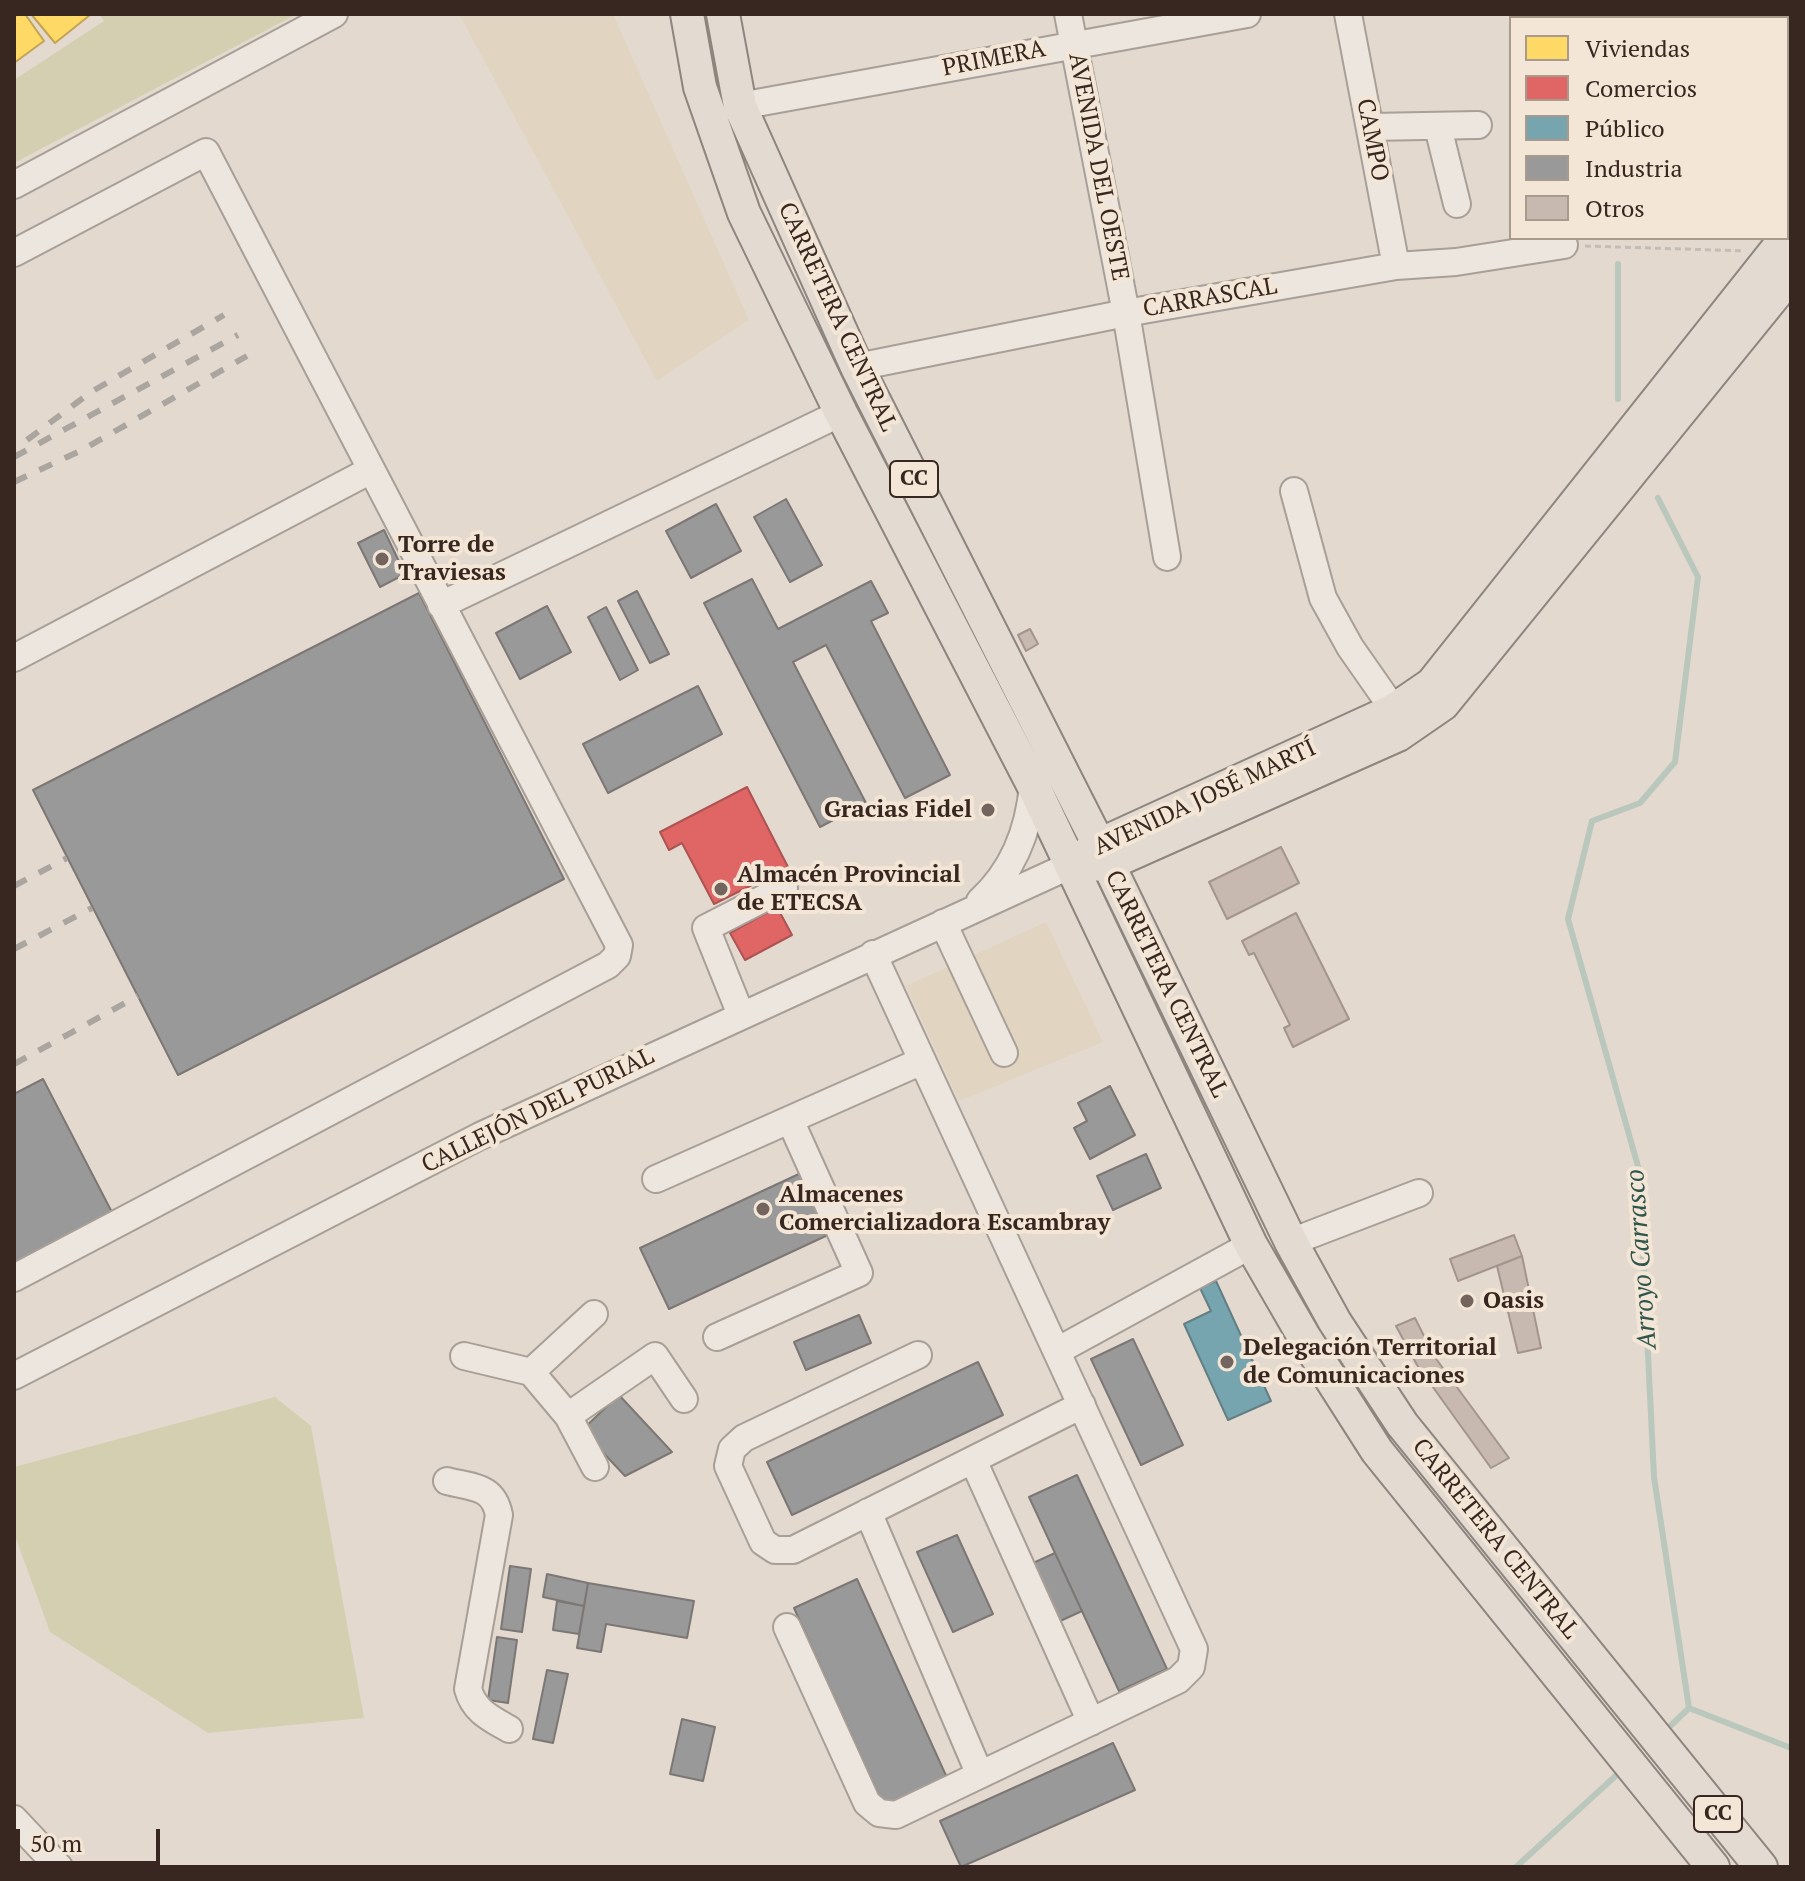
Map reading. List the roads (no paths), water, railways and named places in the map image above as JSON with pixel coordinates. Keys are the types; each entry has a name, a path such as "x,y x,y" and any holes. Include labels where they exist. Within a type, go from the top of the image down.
{"main road":[{"name":"CARRETERA CENTRAL","path":"687,14 700,87 744,213 841,413 1033,785 1251,1245 1303,1335 1377,1451 1713,1867"},
{"name":"CARRETERA CENTRAL","path":"723,14 740,106 857,367 1103,855 1291,1242 1335,1322 1402,1424 1761,1867"},
{"name":"AVENIDA JOSÉ MARTÍ","path":"1103,855 1394,710 1432,684 1788,243"},
{"name":"AVENIDA JOSÉ MARTÍ","path":"1071,865 1103,855 1398,735 1443,704 1788,243"},
{"path":"1251,1245 1291,1242"}],"street":[{"path":"14,185 334,14"},
{"name":"AVENIDA DEL OESTE","path":"1068,14 1126,313 1167,557"},
{"name":"PRIMERA","path":"740,106 1247,14"},
{"name":"CAMPO","path":"1348,14 1396,266"},
{"path":"1370,127 1478,125"},
{"path":"1438,127 1457,204"},
{"path":"14,253 206,152 619,945 617,956 608,965 14,1278"},
{"name":"CARRASCAL","path":"857,367 1126,313 1396,266 1456,262 1564,245"},
{"path":"441,605 841,413"},
{"path":"14,658 371,470"},
{"path":"1294,491 1323,598 1350,647 1394,710"},
{"path":"968,911 994,888 1016,855 1030,815 1033,785"},
{"name":"CALLEJÓN DEL PURIAL","path":"14,1376 480,1136 1071,865"},
{"path":"741,1015 706,928 784,888"},
{"path":"943,923 1004,1053"},
{"path":"787,1627 867,1803 879,1813 896,1815 1178,1680 1191,1667 1194,1649 873,954"},
{"path":"656,1179 922,1061"},
{"path":"717,1337 859,1273 790,1120"},
{"path":"1291,1242 1419,1193"},
{"path":"1057,1351 1251,1245"},
{"path":"531,1372 594,1314"},
{"path":"918,1355 744,1438 732,1449 728,1466 763,1542 775,1550 793,1550 1082,1405"},
{"path":"464,1356 531,1372 568,1416 595,1467"},
{"path":"568,1416 655,1356 684,1399"},
{"path":"973,1460 1091,1722"},
{"path":"447,1481 487,1491 496,1501 499,1515 468,1689 472,1703 483,1714 509,1729"},
{"path":"868,1512 980,1775"},
{"path":"14,1819 59,1867"}],"waterway":[{"path":"1618,264 1618,399"},
{"name":"Arroyo Carrasco","path":"1658,498 1698,577 1675,762 1640,803 1592,821 1568,919 1639,1170 1654,1477 1689,1708 1663,1733"},
{"path":"1689,1708 1791,1748"},
{"name":"Arroyo Carrasco","path":"1516,1867 1622,1770"}],"railway":[{"path":"27,440 91,392 224,315"},
{"path":"14,457 238,335"},
{"path":"14,482 82,450 247,356"},
{"path":"14,886 67,858"},
{"path":"14,949 92,908"},
{"path":"14,1064 138,996"}],"place":[{"name":"Torre de Traviesas","path":"382,559"},
{"name":"Gracias Fidel","path":"988,810"},
{"name":"Almacén Provincial de ETECSA","path":"721,889"},
{"name":"Almacenes Comercializadora Escambray","path":"763,1209"},
{"name":"Oasis","path":"1467,1301"},
{"name":"Delegación Territorial de Comunicaciones","path":"1227,1362"}]}
